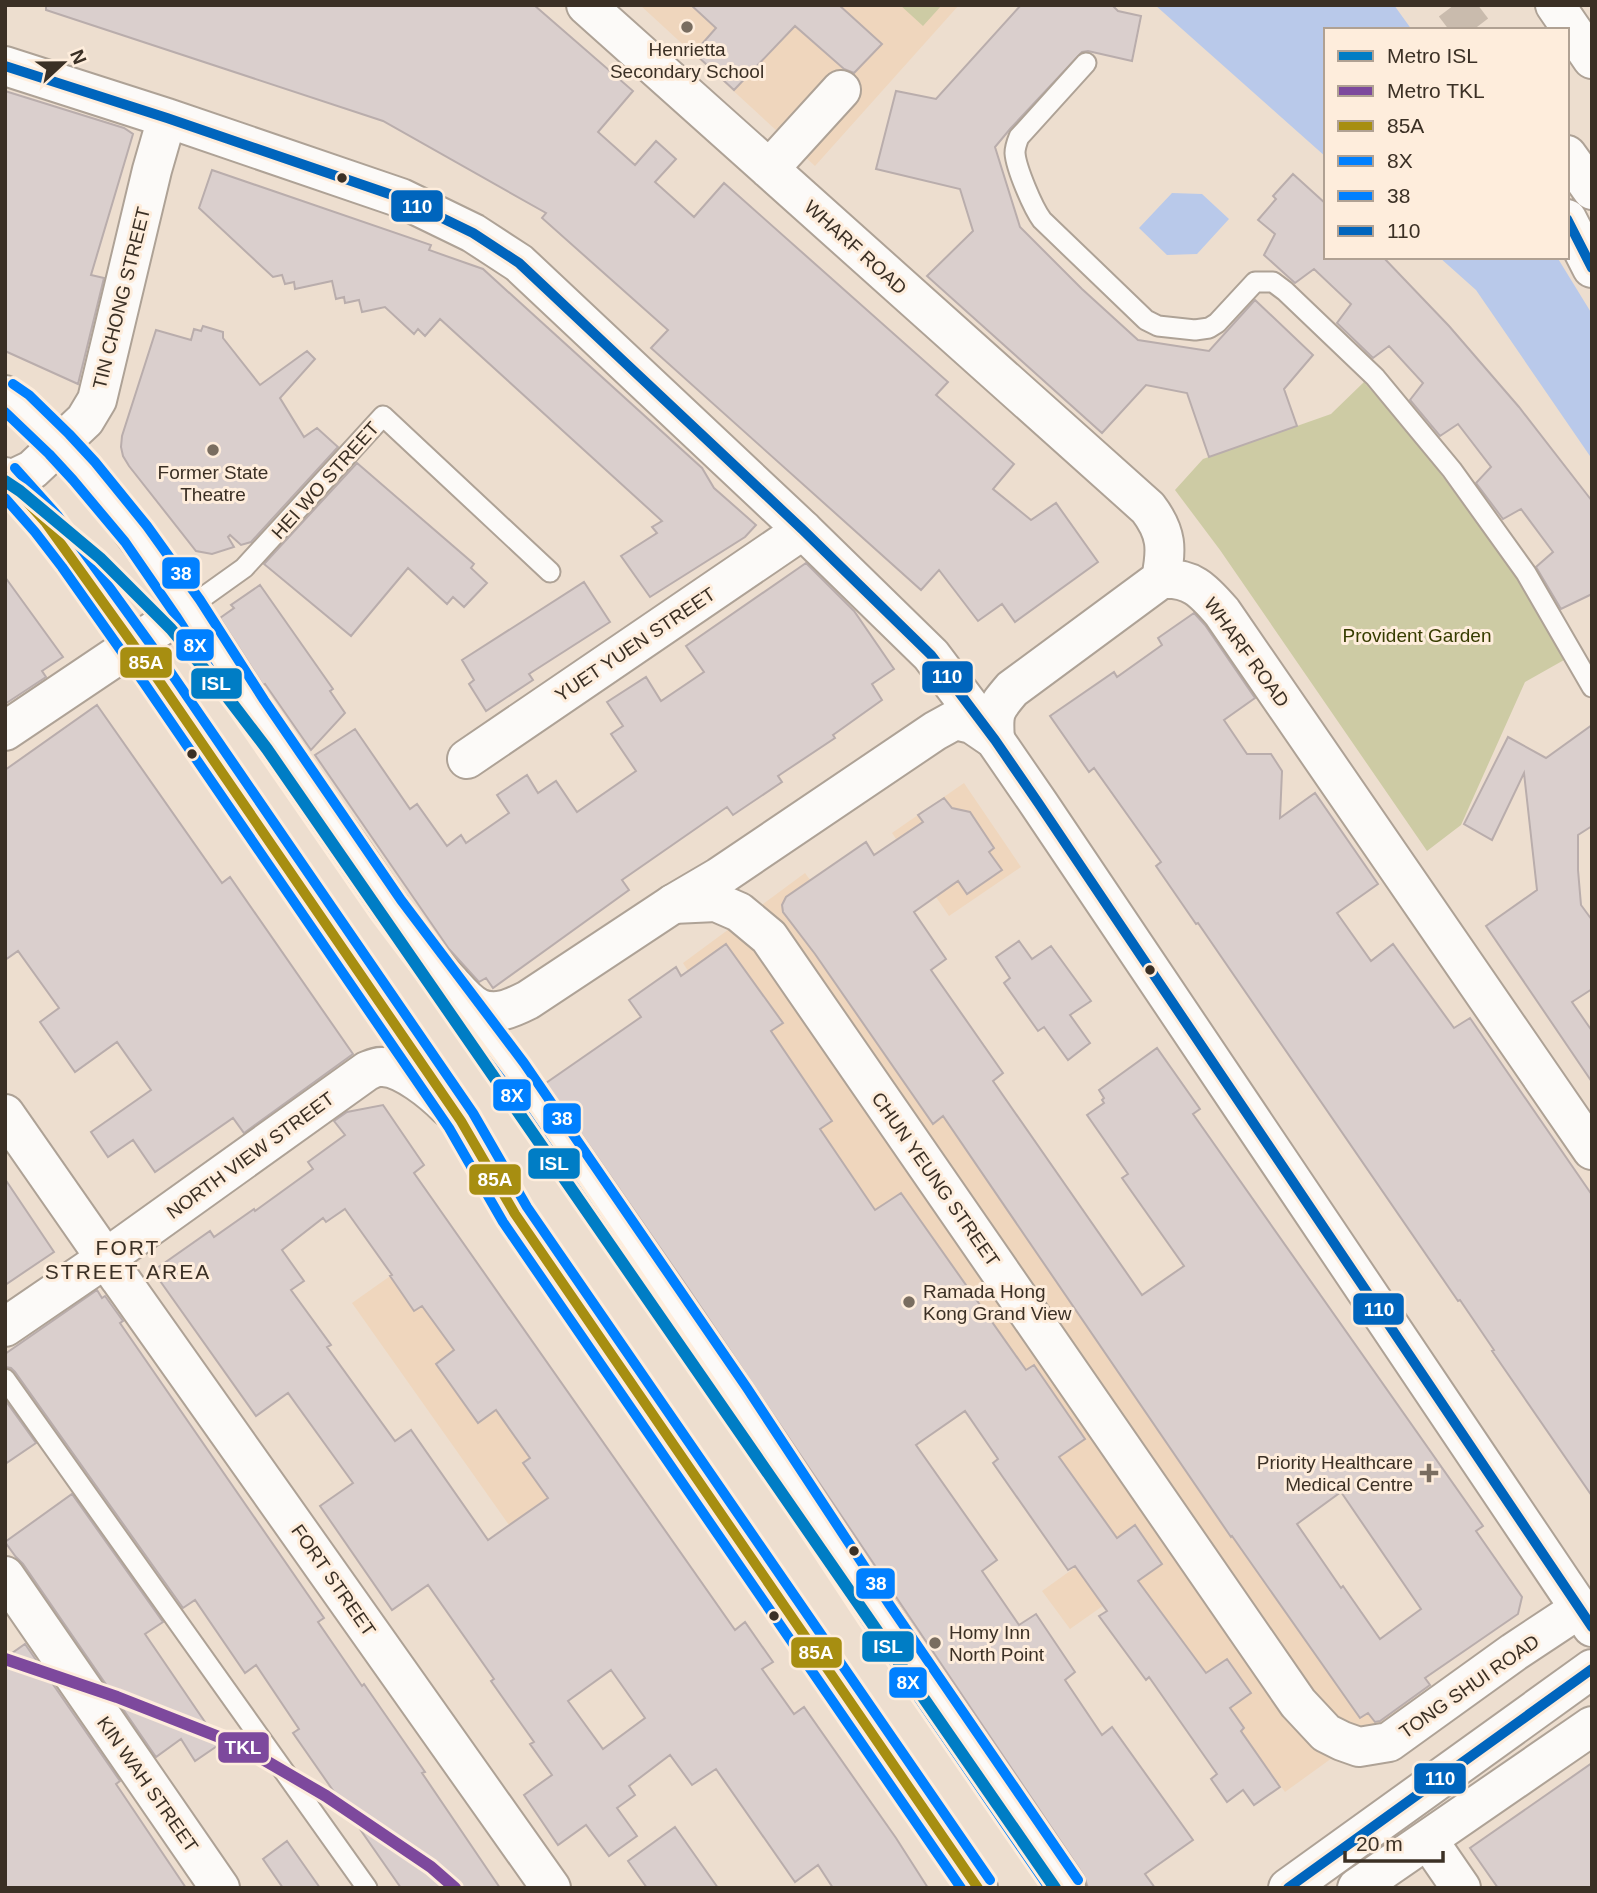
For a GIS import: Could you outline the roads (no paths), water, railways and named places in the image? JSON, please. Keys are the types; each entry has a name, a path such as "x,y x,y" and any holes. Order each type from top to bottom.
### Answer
{"main road":[{"name":"WHARF ROAD","path":"586,5 1148,508 1164,535 1165,556 1161,579 1176,578 1190,583 1205,592 1222,611 1592,1150"},
{"path":"1555,5 1592,59"},
{"path":"5,66 401,198 473,233 519,263 803,530 931,655 995,740 1588,1615"},
{"path":"769,169 841,90"},
{"name":"TIN CHONG STREET","path":"7,479 33,470 85,420 97,400 167,118"},
{"path":"1569,158 1592,190"},
{"path":"1569,223 1592,268"},
{"path":"5,396 19,405 59,444 136,534 188,608 251,708 390,908 512,1071 736,1396 877,1612 1066,1888"},
{"path":"7,479 46,523 135,645 461,1121 515,1214 978,1888"},
{"name":"YUET YUEN STREET","path":"467,759 803,530"},
{"path":"995,740 995,708 1012,688 1161,579"},
{"path":"5,731 188,608"},
{"path":"436,968 477,1007 491,1012 510,1009 719,877 915,744 955,720 972,724 995,740"},
{"name":"CHUN YEUNG STREET","path":"673,904 716,902 739,912 769,937 1298,1703 1326,1733 1342,1741"},
{"name":"NORTH VIEW STREET","path":"5,1327 111,1266 367,1071 384,1066 412,1077 437,1096 461,1121"},
{"name":"FORT STREET","path":"5,1114 551,1888"},
{"name":"FORT STREET","path":"111,1266 143,1311"},
{"name":"KIN WAH STREET","path":"5,1576 220,1888"},
{"name":"TONG SHUI ROAD","path":"1342,1741 1359,1747 1389,1742 1514,1652 1588,1615"},
{"path":"1288,1888 1592,1669"},
{"path":"1357,1888 1592,1726"},
{"path":"1428,1840 1461,1888"}],"lane":[{"path":"1086,63 1019,137 1015,146 1015,156 1034,211 1146,320 1158,326 1195,330 1209,328 1217,323 1255,282 1273,282 1285,291 1375,377 1452,470 1526,573 1592,687"},
{"name":"HEI WO STREET","path":"188,608 244,568 383,416 550,572"},
{"path":"5,1379 367,1888"}],"water":[{"path":"1155,5 1592,5 1592,459 1476,290 1441,259 1569,259 1569,28 1324,28 1324,155"},
{"path":"1172,193 1202,194 1229,219 1197,254 1167,255 1139,228"}],"tunnel":[{"path":"1454,5 1471,28"}],"metro line":[{"name":"ISL","path":"5,481 100,558 171,629 267,749 1055,1888"},
{"name":"TKL","path":"5,1659 117,1697 237,1744 326,1796 431,1867 455,1888"}],"place":[{"name":"Henrietta Secondary School","path":"687,27"},
{"name":"Former State Theatre","path":"213,450"},
{"name":"Ramada Hong Kong Grand View","path":"909,1302"},
{"name":"Priority Healthcare Medical Centre","path":"1429,1473"},
{"name":"Homy Inn North Point","path":"935,1643"}],"district":[{"name":"FORT STREET AREA","path":"128,1260"}],"park label":[{"name":"Provident Garden","path":"1417,635"}]}
